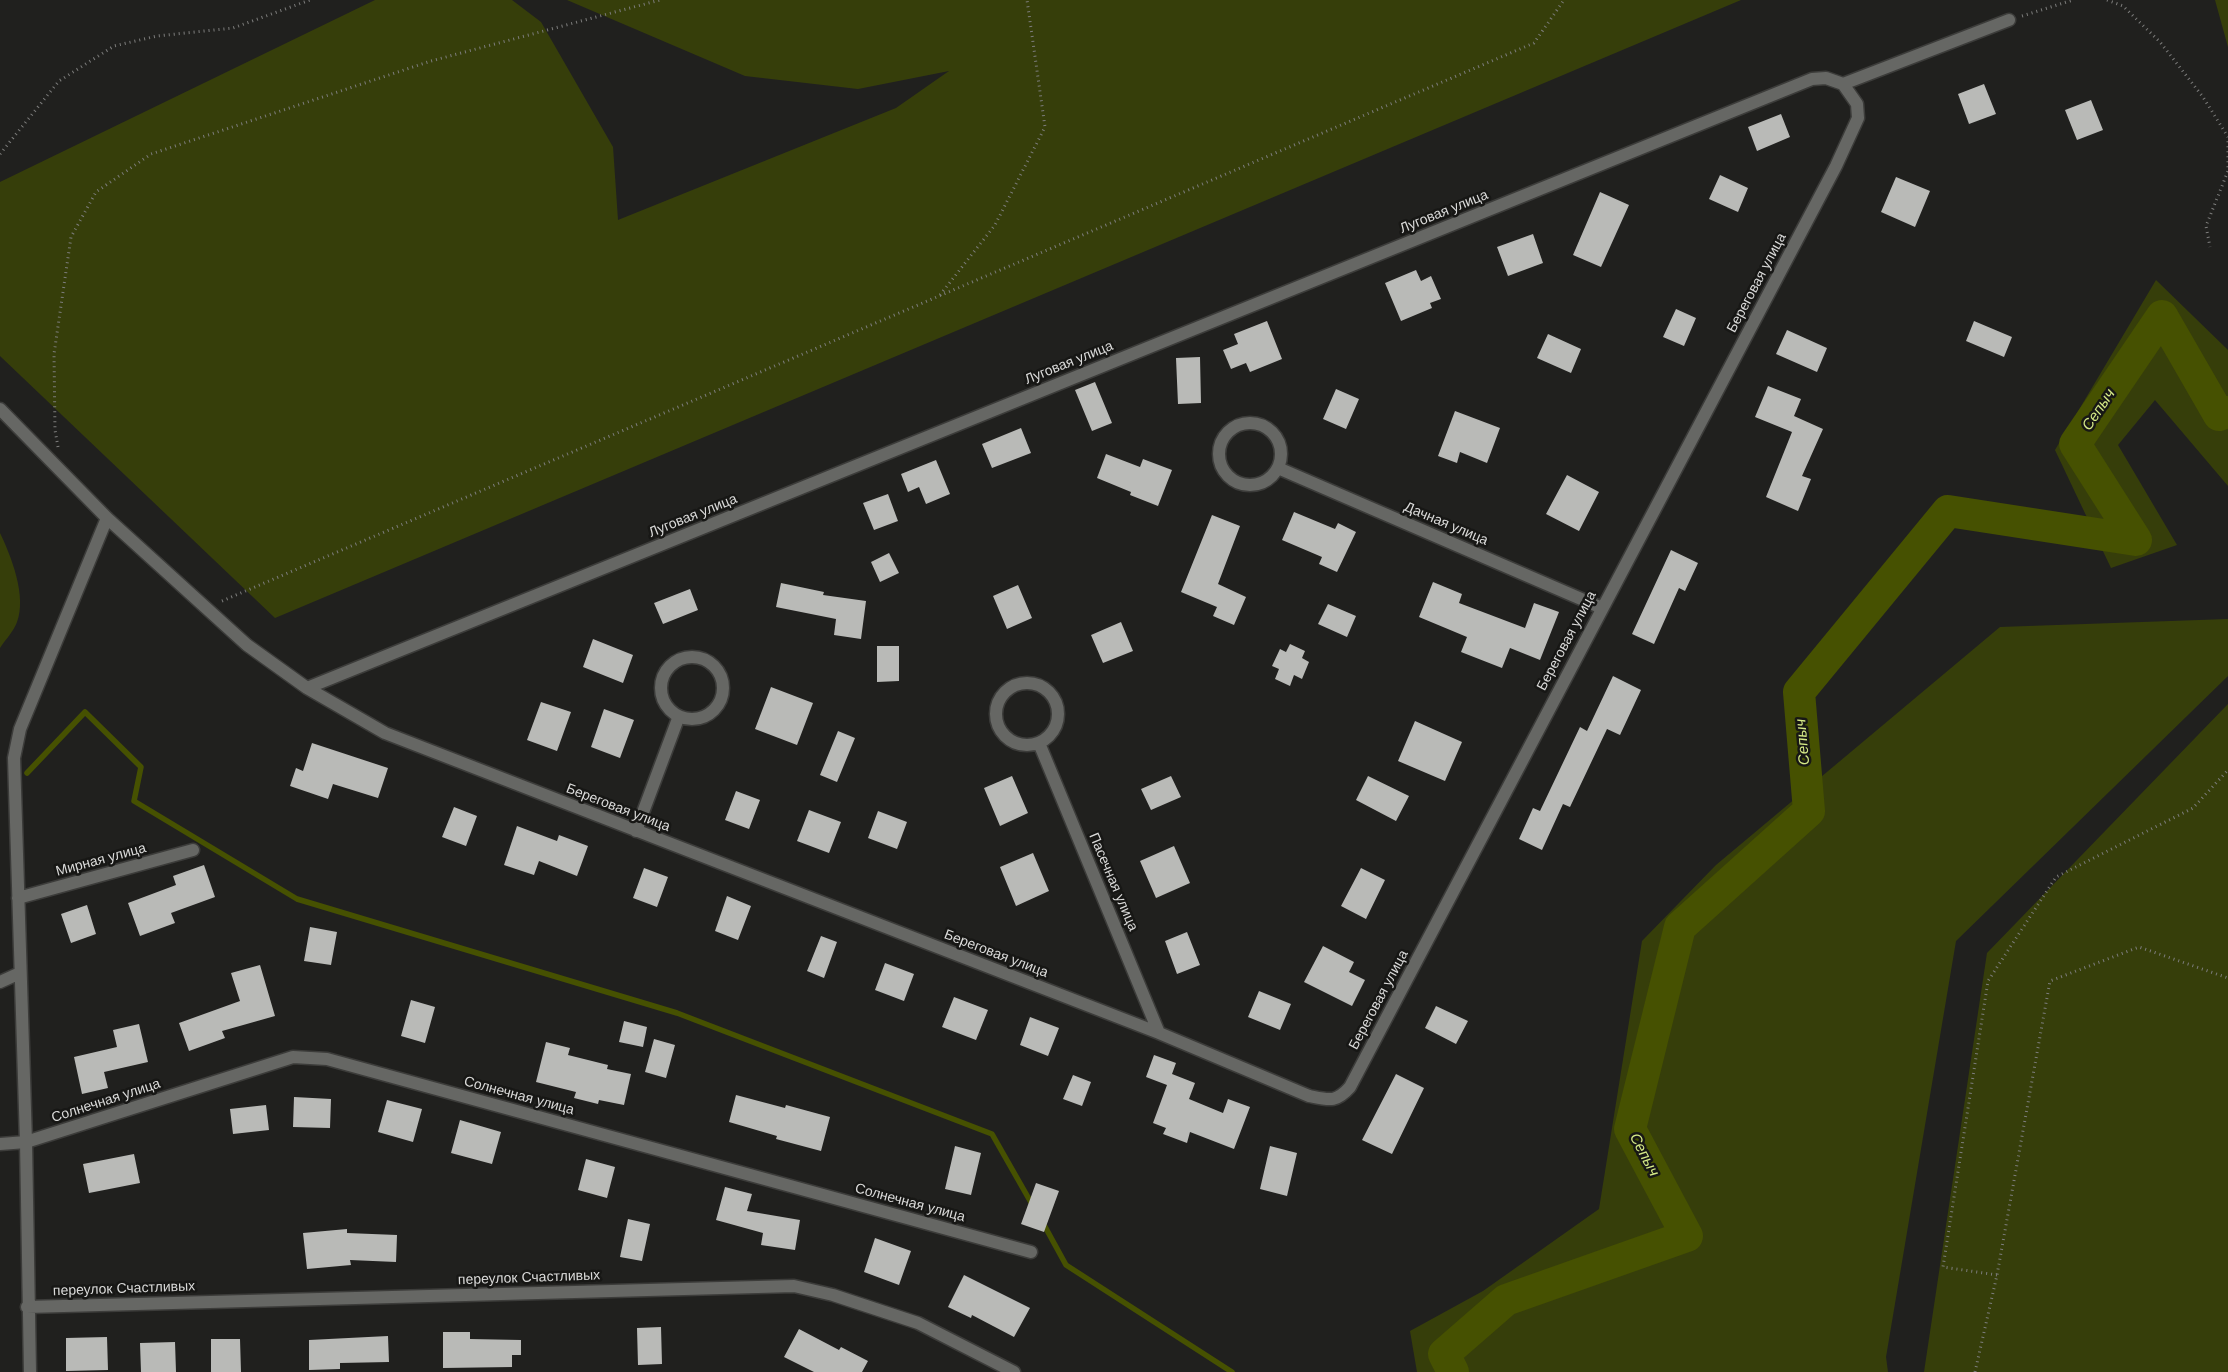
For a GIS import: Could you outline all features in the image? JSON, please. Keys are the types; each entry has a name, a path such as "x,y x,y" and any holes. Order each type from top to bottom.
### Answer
{"street":[{"path":"1843,84 2009,20"},
{"name":"Луговая улица","path":"306,688 1803,82 1826,78 1843,84"},
{"name":"Береговая улица","path":"0,409 106,518 247,645 306,688 385,733 1159,1033 1309,1096 1328,1100 1341,1097 1350,1087 1361,1068 1827,184 1858,118 1857,104 1843,84"},
{"path":"1247,423 1263,426 1275,437 1279,444 1281,452 1278,468 1267,480 1260,484 1252,485 1236,482 1224,472 1220,464 1219,448 1222,440 1232,428 1239,424 1247,423"},
{"name":"Дачная улица","path":"1278,468 1602,608"},
{"path":"30,1372 27,1307 26,1142 14,758 20,729 106,518"},
{"path":"690,657 706,660 718,670 722,678 723,694 720,702 710,714 702,717 694,719 678,716 672,712 663,698 661,690 664,674 675,662 682,658 690,657"},
{"path":"1029,683 1037,684 1045,688 1056,701 1058,709 1056,725 1047,738 1039,743 1031,745 1015,743 1008,739 999,726 996,719 998,703 1001,696 1013,686 1029,683"},
{"path":"636,831 678,716"},
{"name":"Пасечная улица","path":"1039,743 1159,1033"},
{"name":"Мирная улица","path":"18,898 192,850"},
{"path":"0,982 20,973"},
{"name":"Солнечная улица","path":"0,1144 26,1142 293,1057 327,1059 1031,1252"},
{"name":"переулок Счастливых","path":"27,1307 794,1286 834,1295 918,1322 1014,1372"}],"path":[{"path":"0,154 59,82 114,46 157,36 233,28 310,0"},
{"path":"63,472 55,430 54,354 71,237 96,192 151,154 431,61 660,0"},
{"path":"940,296 995,225 1045,126 1027,0"},
{"path":"205,608 1534,43 1564,0"},
{"path":"2009,20 2051,5 2073,0"},
{"path":"2107,0 2123,6 2160,42 2203,96 2228,137 2228,171 2206,226 2210,247"},
{"path":"1997,1275 1943,1267 1988,981 2056,877 2193,808 2228,770"},
{"path":"1974,1372 1997,1275 2050,981 2140,947 2228,978"}],"green space":[{"path":"375,0 512,0 541,22 613,147 618,220 896,108 949,71 858,89 745,76 567,0 1741,0 275,618 0,356 0,182"},
{"path":"2215,0 2228,0 2228,47"},
{"path":"2156,280 2228,350 2228,486 2155,400 2118,445 2177,545 2111,568 2055,450"},
{"path":"0,533 13,564 19,588 20,612 16,625 0,648"},
{"path":"2228,619 2228,676 1956,941 1886,1357 1888,1372 1417,1372 1410,1331 1483,1291 1599,1209 1642,941 1716,865 2000,627"},
{"path":"2228,704 2228,1372 1924,1372 1987,953"}],"building":[{"path":"1984,84 1996,114 1969,124 1958,94"},
{"path":"2091,100 2103,130 2077,140 2065,110"},
{"path":"1781,114 1790,137 1757,151 1748,127"},
{"path":"1720,175 1748,188 1738,212 1709,199"},
{"path":"1896,177 1930,191 1915,227 1881,212"},
{"path":"1600,192 1629,205 1601,267 1573,255"},
{"path":"1533,234 1543,263 1508,276 1497,247"},
{"path":"1416,270 1421,281 1431,276 1441,299 1430,303 1432,308 1401,321 1385,283"},
{"path":"1676,309 1696,318 1684,346 1663,337"},
{"path":"1267,321 1282,359 1250,372 1246,363 1231,369 1223,350 1238,344 1234,334"},
{"path":"1974,321 2012,337 2004,357 1966,341"},
{"path":"1787,330 1827,348 1817,372 1776,354"},
{"path":"1548,334 1581,349 1571,373 1537,358"},
{"path":"1200,357 1201,403 1178,404 1176,358"},
{"path":"1095,382 1112,423 1092,431 1075,390"},
{"path":"1768,386 1801,399 1794,416 1823,429 1802,476 1811,479 1798,511 1766,497 1792,432 1755,417"},
{"path":"1336,389 1359,399 1346,429 1323,419"},
{"path":"1455,411 1500,428 1487,463 1460,452 1457,463 1438,456"},
{"path":"1021,428 1031,453 992,468 982,444"},
{"path":"1106,454 1140,467 1143,459 1172,470 1158,506 1130,495 1131,492 1097,478"},
{"path":"936,460 950,494 926,504 919,487 908,492 901,474"},
{"path":"1567,475 1599,492 1579,531 1546,514"},
{"path":"888,494 898,521 874,530 863,503"},
{"path":"1294,512 1335,529 1338,523 1356,532 1337,572 1319,564 1322,557 1282,540"},
{"path":"1212,515 1240,526 1218,584 1246,597 1234,625 1213,616 1217,607 1181,592"},
{"path":"1671,550 1698,563 1685,591 1679,588 1654,644 1632,634"},
{"path":"889,553 899,573 880,582 871,562"},
{"path":"1433,582 1462,594 1459,603 1525,628 1534,603 1559,612 1540,660 1510,648 1502,668 1461,652 1467,637 1419,617"},
{"path":"781,583 824,592 823,595 866,601 861,639 834,635 836,619 776,607"},
{"path":"1018,585 1032,618 1007,629 993,596"},
{"path":"690,589 698,610 663,624 654,603"},
{"path":"1328,604 1356,616 1347,637 1318,624"},
{"path":"1121,622 1133,651 1103,663 1091,635"},
{"path":"593,639 633,655 623,683 583,667"},
{"path":"1290,644 1305,651 1302,658 1309,662 1302,679 1294,675 1290,686 1275,679 1279,669 1272,666 1280,649 1286,652"},
{"path":"877,646 899,646 899,681 877,682"},
{"path":"1613,676 1641,690 1620,735 1607,729 1570,807 1563,804 1542,850 1519,839 1533,808 1540,811 1580,727 1587,731"},
{"path":"771,687 813,703 797,745 755,729"},
{"path":"541,702 571,712 557,751 527,740"},
{"path":"604,709 634,720 620,758 591,747"},
{"path":"1415,721 1462,742 1445,781 1398,761"},
{"path":"838,731 855,738 837,782 820,775"},
{"path":"312,743 388,768 378,798 333,784 328,799 290,786 296,768 303,771"},
{"path":"1012,776 1028,813 1000,826 984,788"},
{"path":"1171,776 1181,797 1151,810 1141,789"},
{"path":"1368,776 1409,796 1396,821 1356,800"},
{"path":"736,791 760,800 749,829 725,820"},
{"path":"454,807 477,816 466,846 442,837"},
{"path":"809,810 841,822 829,853 797,841"},
{"path":"878,811 907,822 897,849 868,838"},
{"path":"517,826 557,841 559,835 588,846 577,876 539,861 534,875 504,865"},
{"path":"1174,846 1190,883 1156,898 1140,861"},
{"path":"1033,853 1049,891 1016,906 1000,867"},
{"path":"204,865 215,897 171,913 175,923 140,936 128,903 176,885 173,876"},
{"path":"644,868 668,877 657,907 633,898"},
{"path":"1361,868 1385,880 1366,919 1341,906"},
{"path":"727,896 751,906 738,940 715,931"},
{"path":"87,905 96,934 71,943 61,914"},
{"path":"310,927 337,932 331,965 304,961"},
{"path":"1187,932 1200,965 1177,974 1165,941"},
{"path":"821,936 837,942 824,978 807,971"},
{"path":"1323,946 1354,962 1349,972 1365,980 1352,1006 1304,982"},
{"path":"885,963 914,974 904,1001 875,990"},
{"path":"260,965 275,1016 222,1031 225,1038 189,1051 179,1023 240,1001 231,973"},
{"path":"1259,991 1291,1004 1280,1030 1248,1017"},
{"path":"954,997 988,1010 976,1040 942,1027"},
{"path":"411,1000 435,1007 425,1043 401,1036"},
{"path":"1436,1006 1468,1021 1456,1044 1425,1028"},
{"path":"1030,1017 1059,1028 1048,1056 1020,1045"},
{"path":"624,1021 647,1027 643,1047 619,1042"},
{"path":"139,1024 148,1062 104,1072 108,1088 82,1094 74,1057 117,1047 113,1030"},
{"path":"654,1039 675,1045 666,1078 645,1072"},
{"path":"546,1042 570,1048 568,1055 608,1065 607,1069 631,1074 624,1105 599,1100 598,1104 574,1098 576,1092 536,1082"},
{"path":"1154,1055 1176,1063 1172,1074 1195,1083 1189,1099 1223,1113 1228,1099 1250,1107 1234,1149 1190,1132 1187,1143 1163,1134 1166,1128 1153,1123 1167,1085 1146,1077"},
{"path":"1396,1074 1424,1088 1392,1154 1362,1140"},
{"path":"1073,1075 1091,1082 1082,1106 1063,1099"},
{"path":"736,1095 785,1108 786,1105 830,1117 821,1151 776,1139 777,1136 729,1122"},
{"path":"294,1097 331,1099 330,1128 293,1127"},
{"path":"387,1100 422,1109 413,1142 378,1132"},
{"path":"266,1105 269,1130 233,1134 230,1109"},
{"path":"460,1120 501,1132 492,1164 451,1153"},
{"path":"955,1146 981,1153 971,1195 945,1189"},
{"path":"1270,1146 1297,1153 1287,1196 1260,1189"},
{"path":"134,1154 140,1183 89,1193 83,1164"},
{"path":"586,1159 615,1167 607,1198 578,1190"},
{"path":"1036,1183 1059,1191 1044,1232 1021,1224"},
{"path":"725,1187 752,1194 747,1211 800,1220 795,1250 761,1245 763,1233 716,1220"},
{"path":"628,1219 650,1224 642,1261 620,1257"},
{"path":"347,1229 347,1233 397,1235 396,1262 350,1260 351,1265 307,1269 303,1233"},
{"path":"875,1238 911,1251 899,1285 864,1272"},
{"path":"964,1275 1030,1308 1014,1337 972,1315 971,1318 948,1307"},
{"path":"661,1327 662,1364 638,1365 637,1328"},
{"path":"799,1329 839,1350 841,1347 868,1361 862,1372 814,1372 784,1357"},
{"path":"443,1332 470,1332 470,1339 521,1340 521,1355 512,1355 512,1367 443,1368"},
{"path":"388,1336 389,1362 340,1363 340,1369 309,1370 309,1340"},
{"path":"107,1337 108,1370 66,1371 66,1338"},
{"path":"211,1339 240,1339 241,1372 211,1372"},
{"path":"175,1342 176,1372 141,1372 140,1343"}],"waterway":[{"name":"Сепыч","path":"1453,1372 1444,1354 1506,1300 1687,1236 1630,1129 1680,927 1809,811 1799,692 1948,511 2136,540 2075,444 2162,316 2219,415 2228,412"},
{"path":"27,773 85,712 141,767 134,801 297,899 677,1013 992,1134 1033,1206"},
{"path":"1043,1223 1066,1265 1232,1372"}]}
